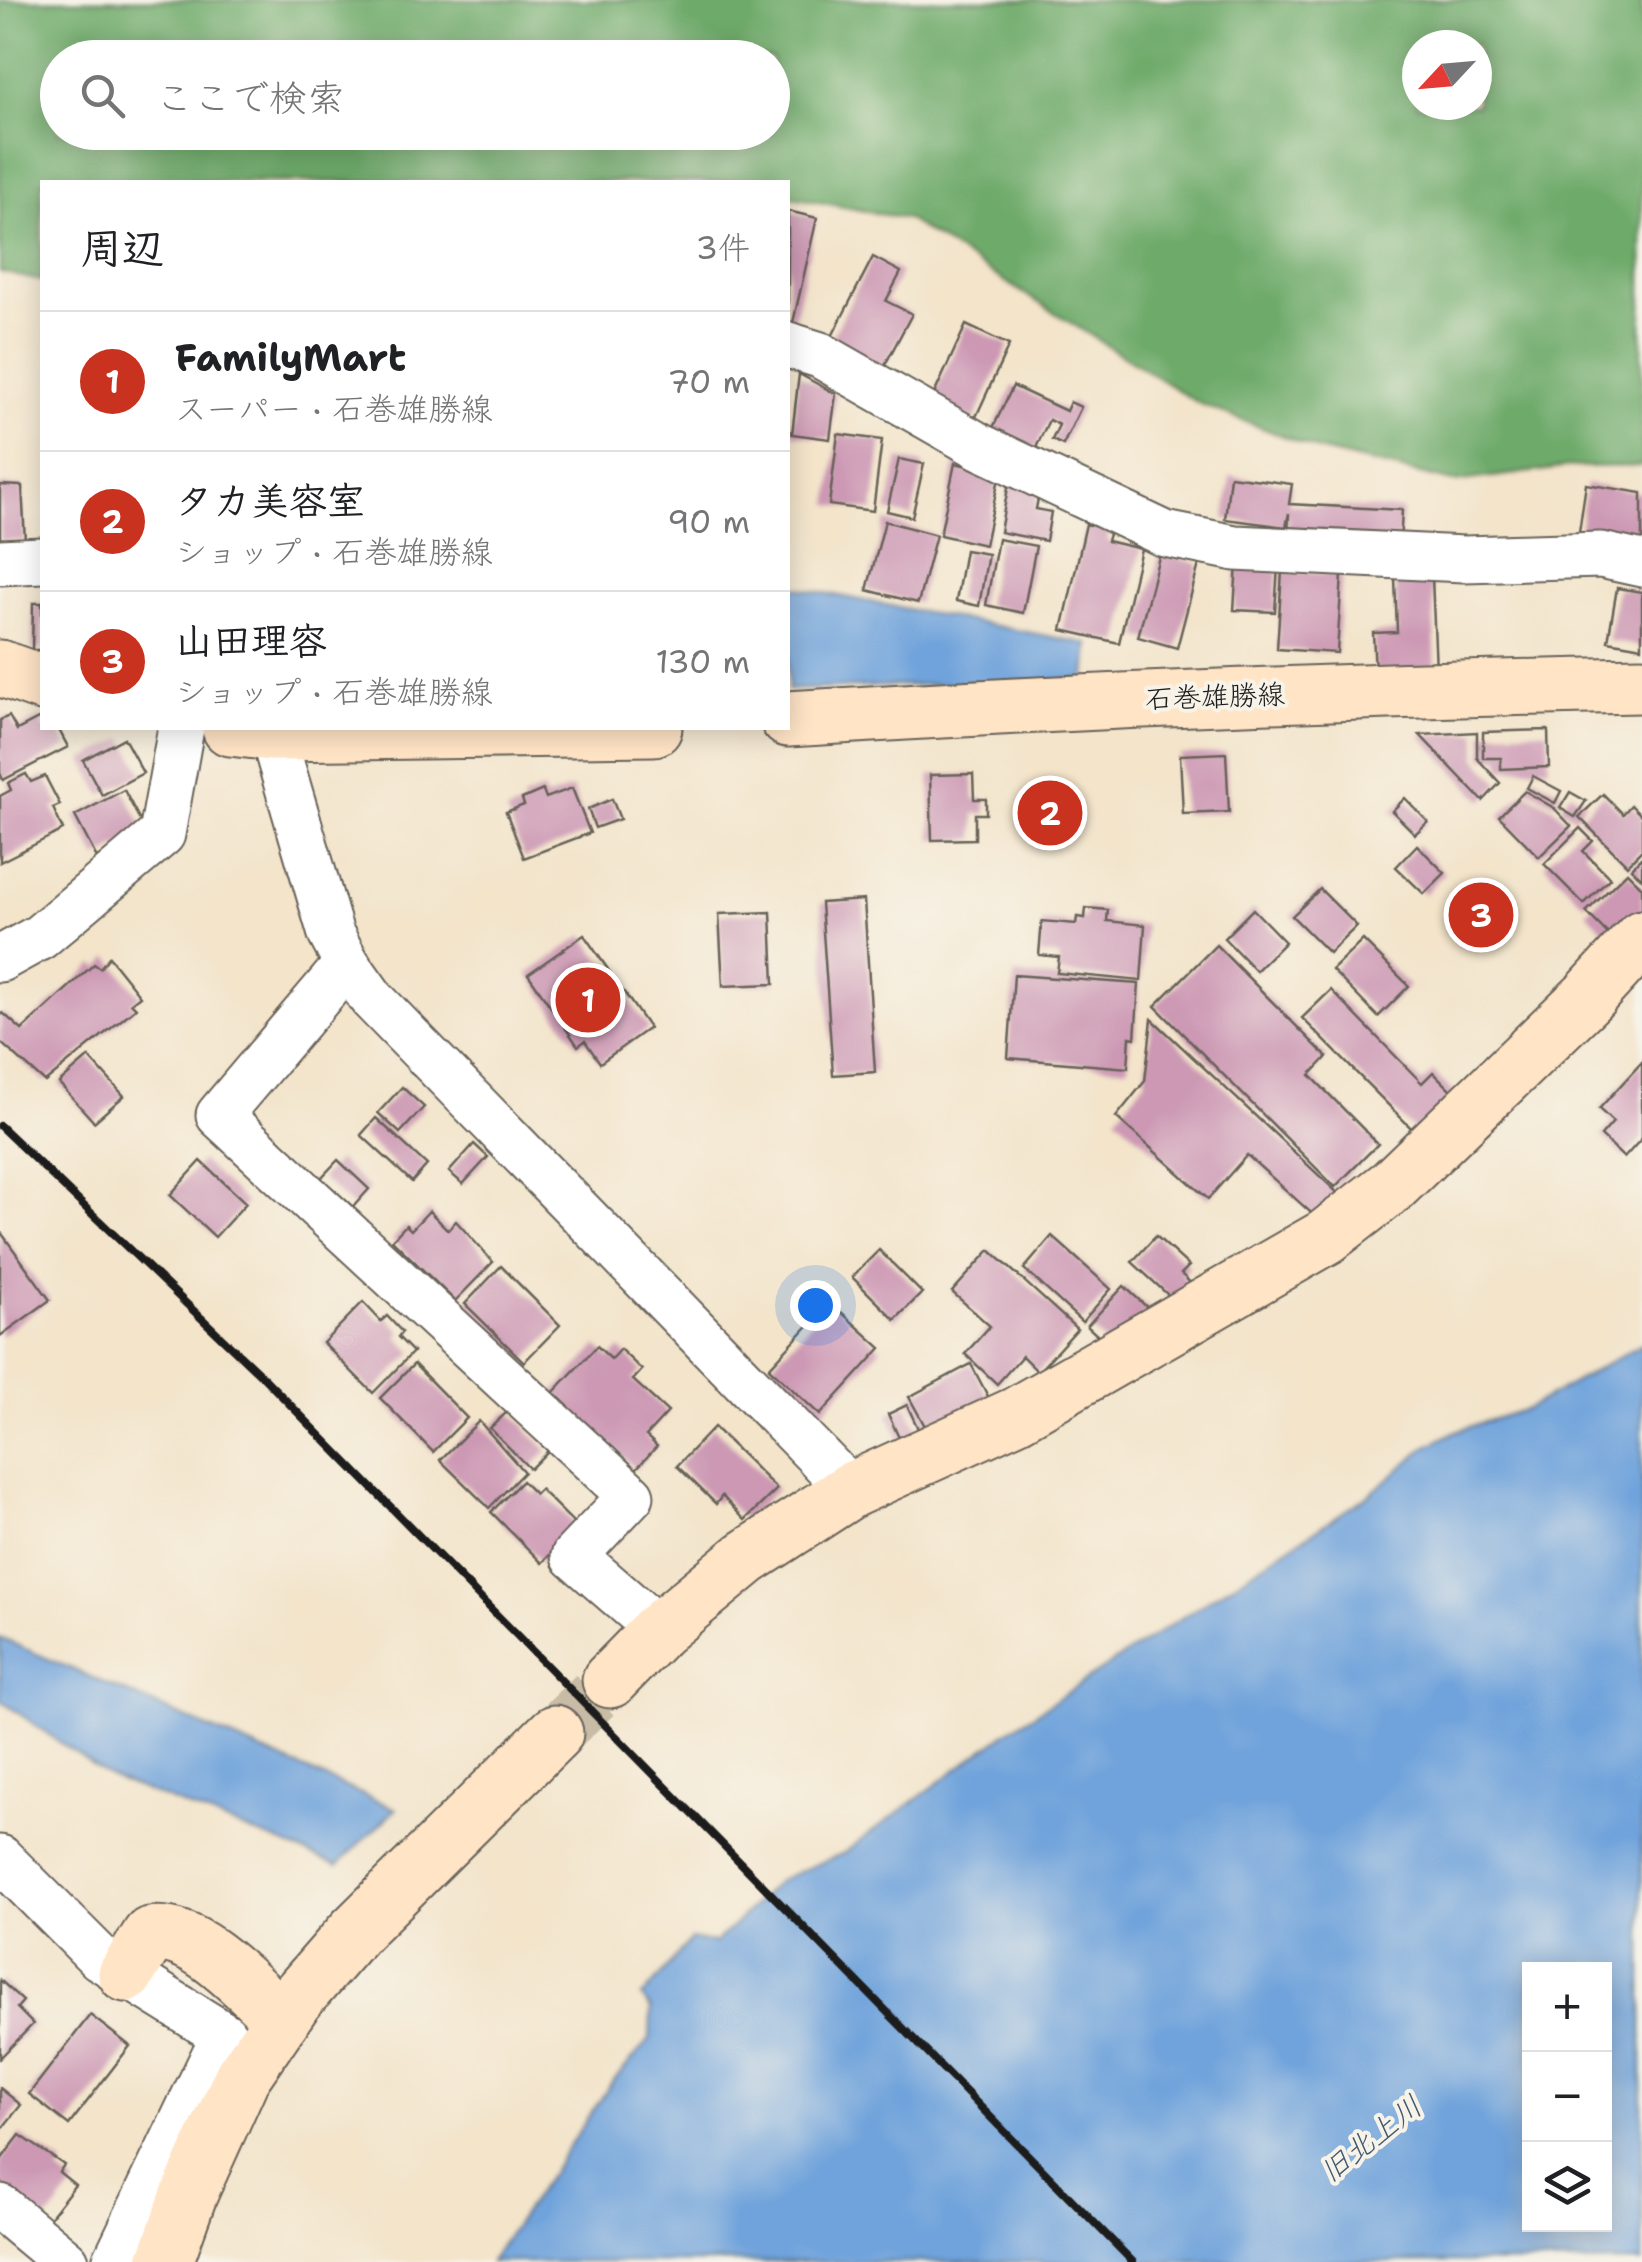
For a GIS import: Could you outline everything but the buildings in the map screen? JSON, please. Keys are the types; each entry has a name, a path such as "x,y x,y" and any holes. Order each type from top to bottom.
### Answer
{"street":[{"path":"790,346 820,356 980,447 1166,534 1235,548 1464,559 1601,555 1642,564"},
{"path":"0,562 40,560"},
{"path":"0,668 40,682"},
{"name":"石巻雄勝線","path":"790,719 1114,700 1642,685"},
{"path":"0,959 40,937 162,834 181,730"},
{"path":"251,730 331,934 346,964 372,999 851,1490"},
{"path":"610,1680 659,1630 746,1558 851,1490 1016,1415 1326,1236 1392,1186 1588,997 1642,938"},
{"path":"346,964 220,1115 631,1496 574,1556 659,1630"},
{"path":"165,2262 188,2195 242,2077 282,2019 356,1932 555,1733"},
{"path":"0,1858 100,1958 224,2034 114,2262"},
{"path":"126,1974 150,1936 165,1932 197,1944 282,2019"},
{"path":"0,2207 66,2262"}],"green space":[{"path":"0,0 1642,0 1642,466 1569,467 1454,482 1318,450 1198,403 906,219 790,196 790,180 40,180 40,281 0,272"}],"water":[{"path":"790,586 1089,644 1086,679 790,690"},
{"name":"旧北上川","path":"1642,1344 1642,2262 490,2262 611,2084 650,2039 651,2009 642,1997 691,1939 716,1943 779,1880 844,1853 1007,1732 1369,1495 1426,1447 1456,1431 1527,1409"},
{"path":"0,1638 396,1809 338,1865 109,1777 0,1700"}],"tunnel":[{"path":"555,1733 610,1680"}],"railway":[{"path":"0,1126 261,1375 1133,2262"}],"place":[{"name":"タカ美容室","path":"1050,813"},
{"name":"山田理容","path":"1481,915"},
{"name":"FamilyMart","path":"588,1000"}]}
